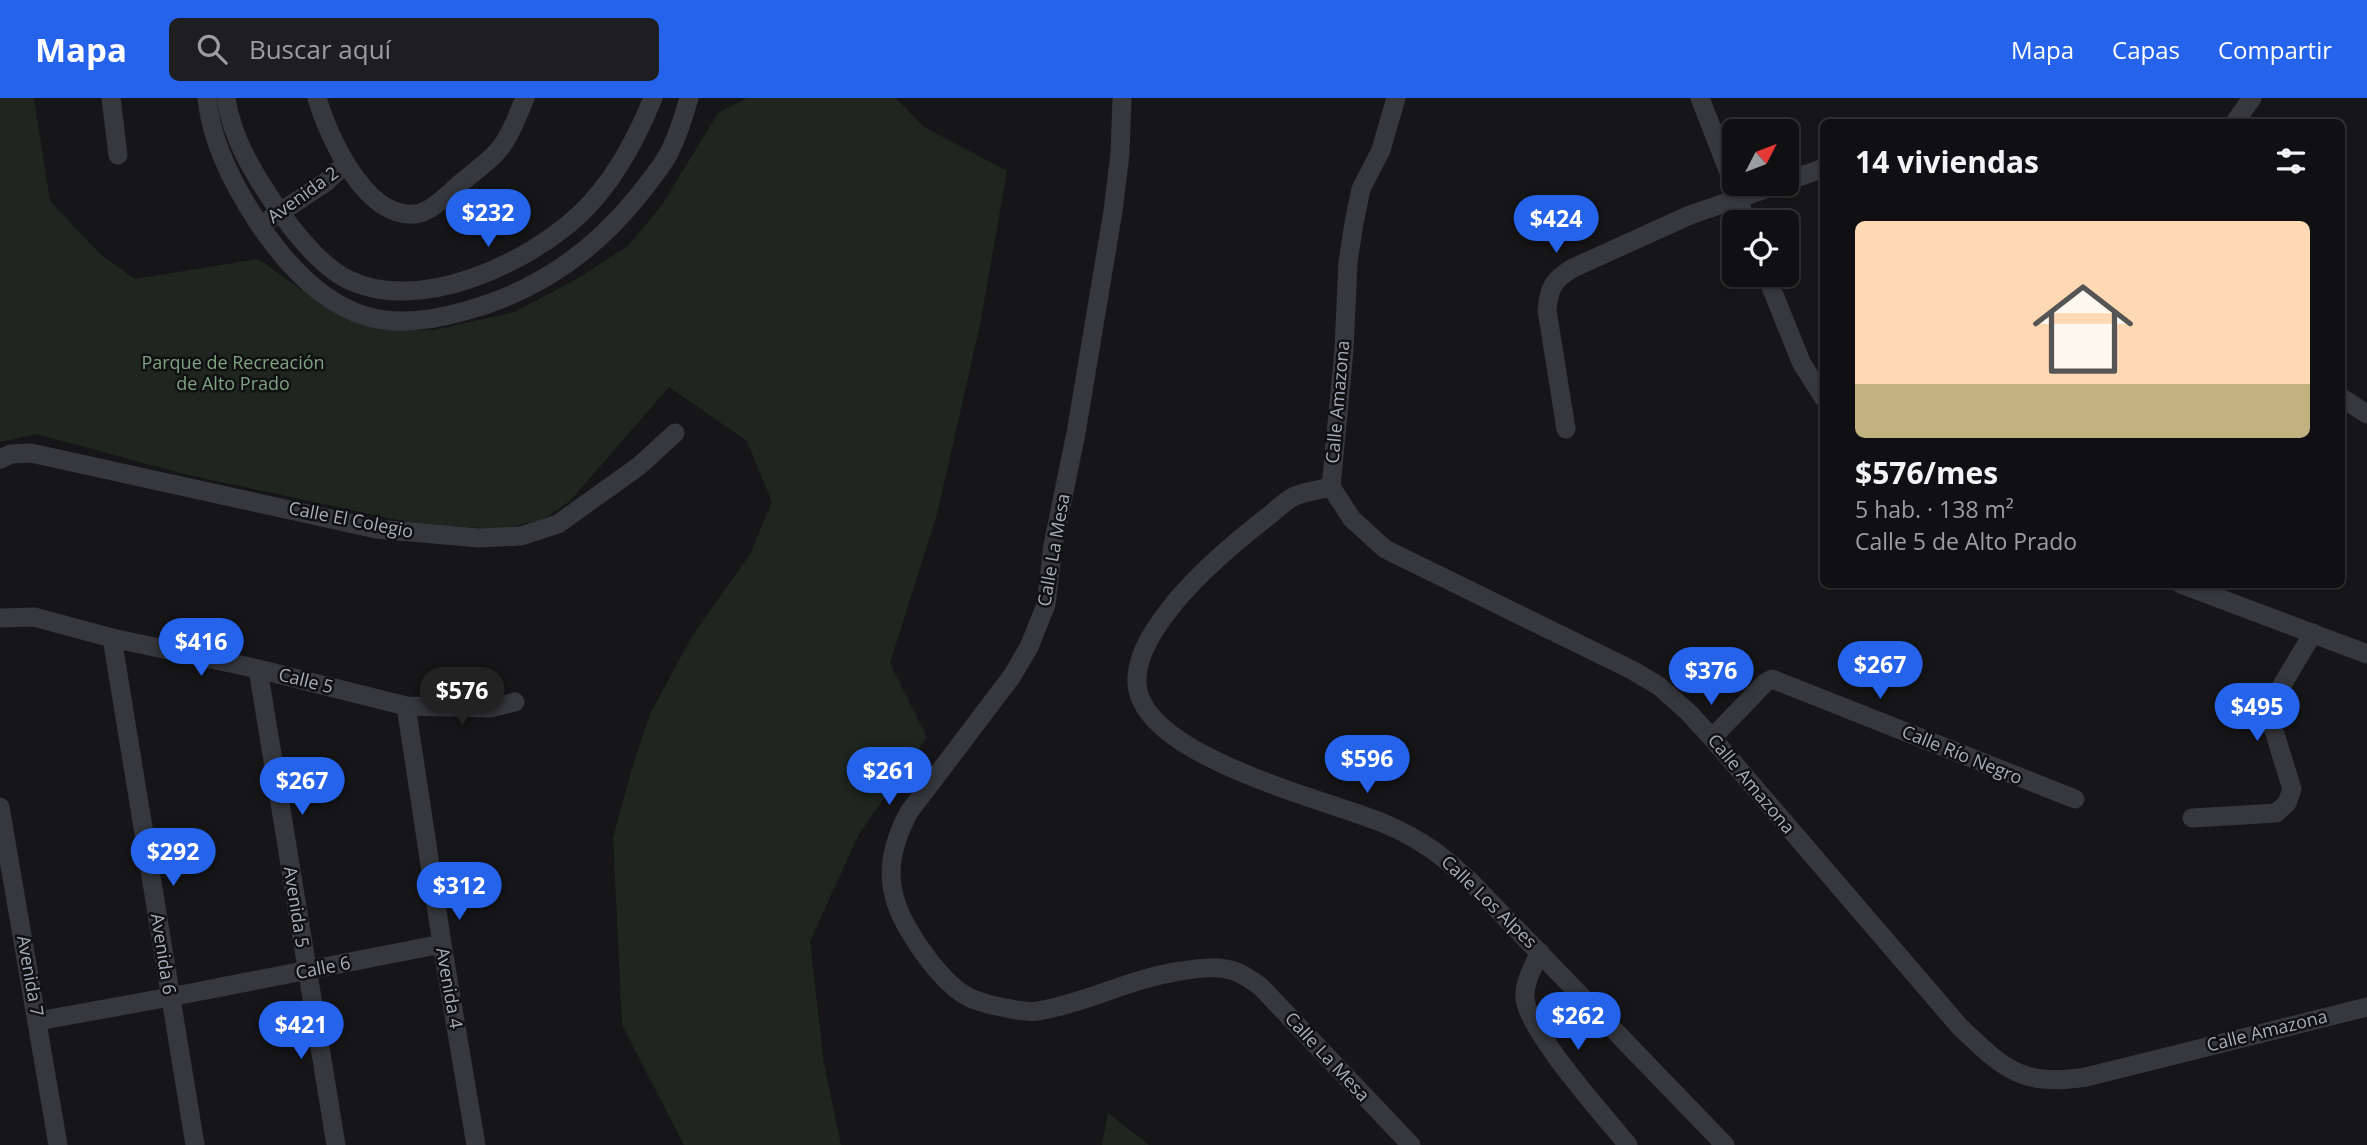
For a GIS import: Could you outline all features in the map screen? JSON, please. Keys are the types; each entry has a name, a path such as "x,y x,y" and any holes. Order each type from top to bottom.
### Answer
{"street":[{"path":"111,98 118,155"},
{"path":"207,98 209,115 231,173 272,243 315,288 365,316 395,321 452,315 482,306 542,280 570,262 611,226 653,178 669,153 690,98"},
{"path":"226,98 240,145 256,176 295,232 330,268 345,278 380,291 417,291 481,275 566,226 581,213 623,160 653,98"},
{"name":"Avenida 2","path":"317,98 321,113 345,164 368,192 384,206 399,213 416,214 432,206 496,153 512,128 525,98"},
{"name":"Calle La Mesa","path":"1122,98 1120,155 1113,211 1076,433 1053,545 1046,606 1029,647 1012,676 971,728 898,832 891,861 891,891 902,920 929,960 968,997 992,1005 1035,1012 1078,1002 1139,980 1171,972 1220,968 1238,972 1261,987 1411,1145"},
{"name":"Calle Amazona","path":"1396,98 1381,150 1361,189 1353,223 1331,487 1353,519 1385,549 1632,670 1659,686 1712,738 1960,1027 1996,1061 2022,1075 2049,1081 2086,1077 2367,1007"},
{"path":"1699,98 1742,210"},
{"path":"2237,119 2252,98"},
{"name":"Avenida 2","path":"260,226 326,182 345,164"},
{"path":"1799,177 1820,169"},
{"path":"1566,429 1546,310 1549,293 1558,277 1690,215 1714,209 1745,196"},
{"path":"1771,287 1802,364 1820,392"},
{"path":"2345,400 2367,414"},
{"name":"Calle El Colegio","path":"0,459 11,454 31,453 376,529 479,538 521,536 558,524 639,466 676,433"},
{"name":"Calle Los Alpes","path":"1331,487 1294,496 1241,537 1196,578 1157,624 1144,653 1138,667 1136,683 1142,700 1168,733 1205,756 1240,772 1383,823 1431,847 1470,881 1725,1145"},
{"path":"2191,588 2367,654"},
{"name":"Calle 5","path":"0,618 34,617 112,638 258,669 406,706 490,708 515,702"},
{"path":"2192,818 2276,813 2287,803 2292,789 2271,721 2275,697 2313,633"},
{"name":"Avenida 6","path":"112,638 195,1145"},
{"name":"Avenida 5","path":"258,669 336,1145"},
{"name":"Calle Río Negro","path":"1712,738 1772,679 2075,799"},
{"name":"Avenida 4","path":"406,706 476,1145"},
{"name":"Avenida 7","path":"0,807 58,1145"},
{"name":"Calle 6","path":"38,1021 170,998 442,944"},
{"path":"1540,952 1525,985 1525,1002 1543,1040 1628,1145"}],"green space":[{"name":"Parque de Recreación de Alto Prado","path":"0,98 34,98 50,201 99,253 135,279 258,259 330,310 383,330 434,330 514,312 575,280 628,246 662,205 718,113 747,98 896,98 924,127 1007,171 980,325 937,514 890,663 927,737 859,834 810,941 824,1064 841,1145 684,1145 622,1025 613,838 650,714 691,638 750,554 772,502 747,441 669,387 570,501 542,520 500,529 416,524 184,474 37,434 0,442"},
{"path":"1108,1113 1149,1145 1102,1145"}]}
